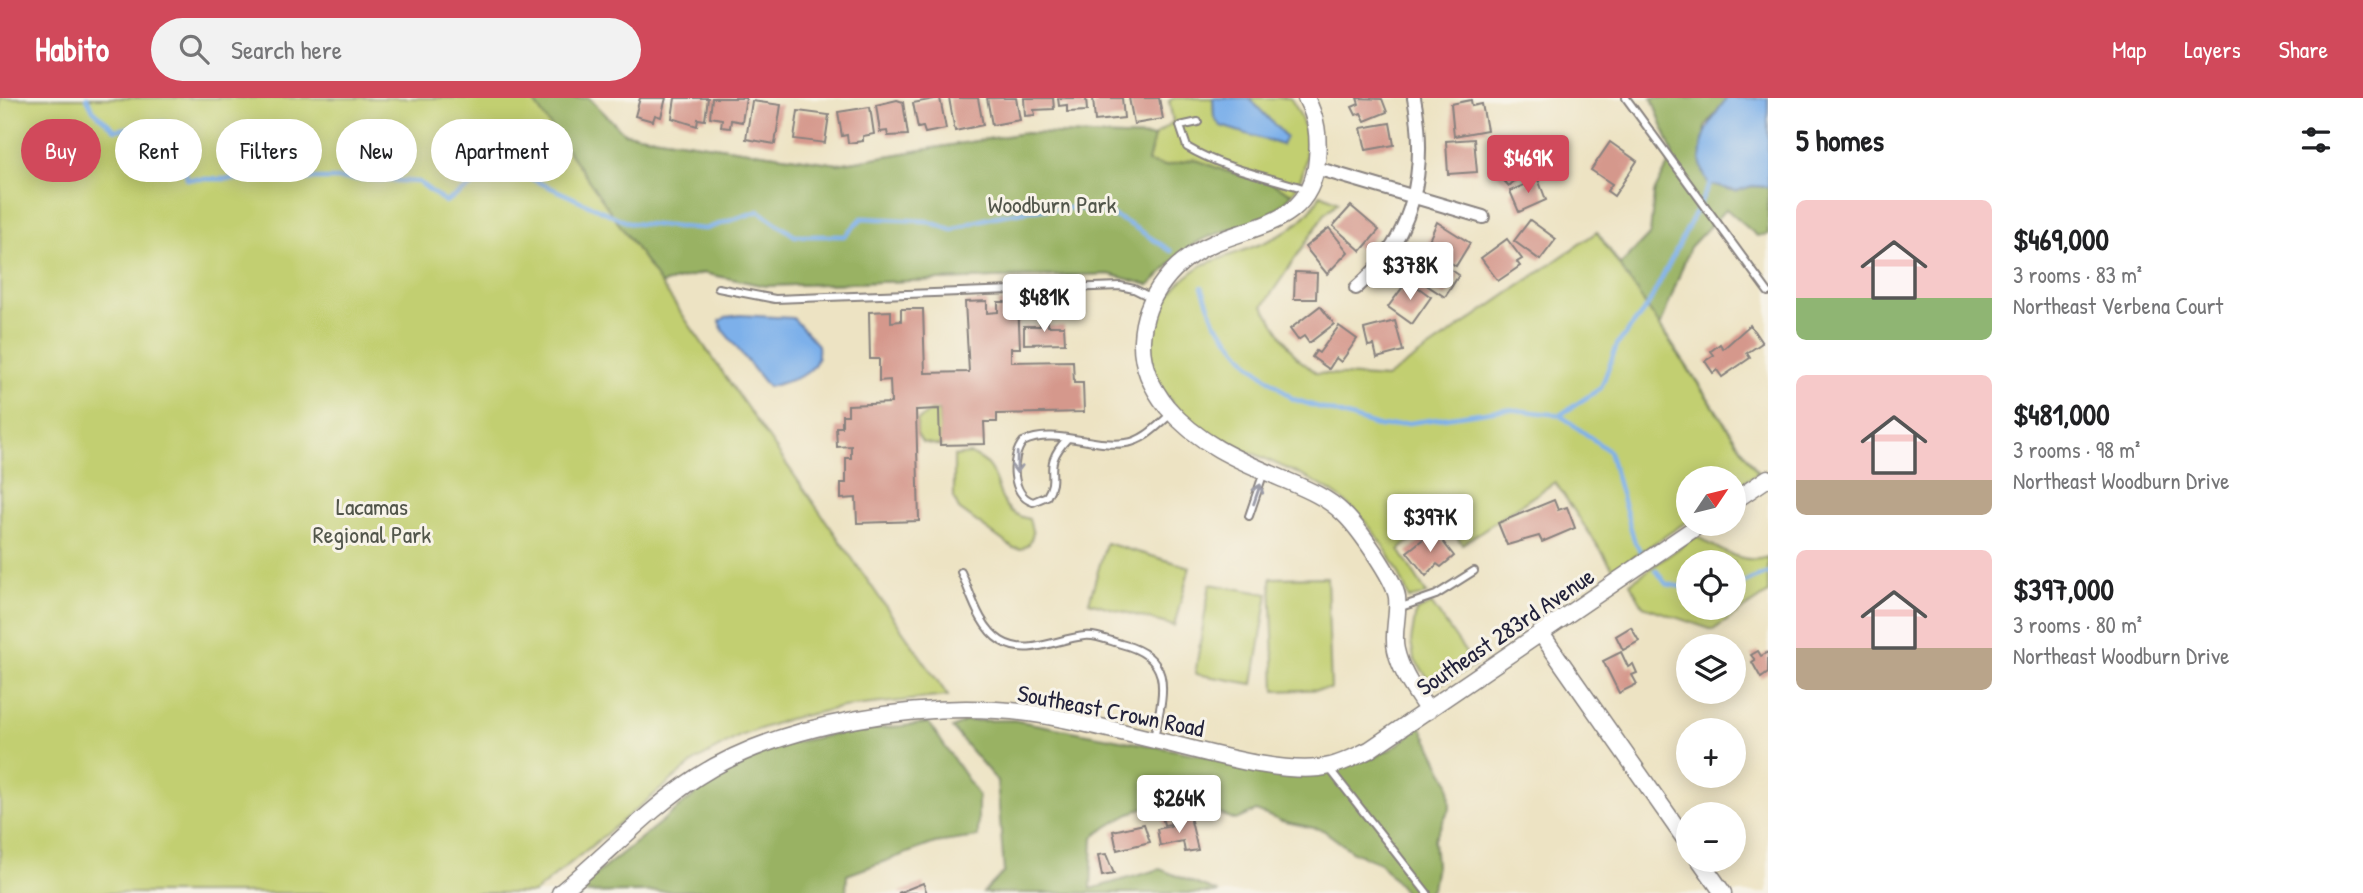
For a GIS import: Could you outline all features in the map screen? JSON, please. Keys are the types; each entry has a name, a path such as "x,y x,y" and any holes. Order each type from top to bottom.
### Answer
{"street":[{"path":"1306,98 1315,117 1319,138 1316,168 1300,203 1261,229 1211,244 1175,268 1152,299 1144,316 1143,365 1160,398 1191,432 1217,450 1325,499 1344,514 1391,580 1397,608 1395,648 1402,670 1428,711"},
{"path":"1356,288 1386,257 1401,233 1416,198 1420,129 1414,98"},
{"path":"1316,168 1483,217"},
{"path":"1746,493 1768,478"},
{"name":"Southeast 283rd Avenue","path":"1328,767 1369,750 1542,635 1683,536"},
{"path":"1542,635 1676,826"},
{"name":"Southeast Crown Road","path":"560,893 670,796 726,760 793,734 879,717 966,710 1029,713 1247,761 1312,768 1328,767"},
{"path":"1708,872 1723,893"}],"lane":[{"path":"1626,98 1768,292"},
{"path":"1198,122 1180,126 1187,147 1228,167 1248,170 1308,189"},
{"path":"718,288 775,299 1120,286 1134,289 1152,299"},
{"path":"1067,439 1054,453 1047,496 1038,502 1023,498 1017,488 1017,449 1030,439 1067,439 1127,443 1147,435 1172,414"},
{"path":"1249,516 1265,471"},
{"path":"1397,608 1436,595 1474,571"},
{"path":"961,572 986,629 1002,641 1024,649 1087,635 1138,648 1149,656 1157,666 1164,692 1154,740"},
{"path":"1328,767 1427,893"}],"green space":[{"name":"Lacamas Regional Park","path":"0,98 589,98 624,133 838,164 1024,133 1153,137 1173,122 1169,101 1174,98 1213,98 1214,117 1221,126 1282,145 1285,136 1249,98 1290,98 1300,114 1305,132 1304,167 1298,184 1288,199 1259,220 1198,242 1149,285 1109,274 766,286 703,273 661,284 948,696 843,707 788,719 740,736 695,761 534,893 0,893"},
{"name":"Woodburn Park","path":"531,98 589,98 624,133 838,164 1024,133 1154,137 1148,162 1165,166 1194,159 1225,171 1272,183 1292,194 1273,212 1193,245 1149,285 1109,274 766,286 703,273 661,284 573,158 573,119 546,119"},
{"path":"1652,98 1727,98 1705,127 1709,184 1735,191 1752,186 1768,187 1768,234 1757,236 1726,209 1690,247 1660,327 1597,232 1620,265 1650,234 1654,193 1673,155"},
{"path":"1321,194 1338,202 1325,214 1263,306 1296,357 1316,373 1386,378 1597,232 1758,473 1746,481 1746,466 1676,466 1676,529 1614,570 1555,482 1462,544 1449,525 1431,523 1399,550 1427,594 1409,599 1381,542 1349,506 1308,479 1257,455 1227,446 1202,430 1166,395 1156,377 1151,359 1151,341 1162,306 1187,276 1206,264 1282,234 1313,207"},
{"path":"931,411 939,411 941,446 922,442 917,434 917,421"},
{"path":"970,454 990,468 1007,507 1015,514 1029,519 1033,534 1029,544 1021,549 1013,548 959,509 954,499 954,456"},
{"path":"1696,536 1721,550 1676,550"},
{"path":"1106,543 1190,567 1174,626 1089,602"},
{"path":"1676,550 1676,617 1643,606 1630,583"},
{"path":"1768,557 1768,593 1746,608 1746,558"},
{"path":"1327,577 1331,689 1275,691 1271,578"},
{"path":"1210,584 1268,594 1253,684 1195,674"},
{"path":"1432,604 1475,666 1435,687 1414,659 1411,641 1416,611"},
{"path":"1684,620 1728,620 1713,630"},
{"path":"1013,720 1303,774 1374,757 1393,748 1421,726 1449,783 1450,807 1434,840 1436,865 1432,889 1427,893 1406,893 1380,863 1353,852 1323,830 1281,821 1256,811 1236,820 1193,804 1167,801 1128,815 1093,837 1091,889 1160,869 1219,893 983,893 1004,872 997,781 952,728 966,721"},
{"path":"929,723 978,795 978,837 935,843 847,875 846,893 739,893 737,890 573,893 719,775 780,745 846,732"}],"water":[{"path":"1213,98 1249,98 1286,137 1282,145 1221,126 1214,117"},
{"path":"1727,98 1768,98 1768,187 1752,186 1736,191 1709,184 1703,173 1703,139"},
{"path":"740,315 793,318 818,345 815,364 795,379 768,387 722,329 720,321 726,317"}],"building":[{"path":"640,98 666,98 661,117 655,115 653,121 635,116"},
{"path":"675,98 708,98 705,120 698,119 697,126 672,118"},
{"path":"712,98 746,98 742,122 731,120 730,128 721,127 722,119 710,117"},
{"path":"940,98 946,129 925,133 923,127 918,128 913,103"},
{"path":"949,98 978,98 983,125 955,131"},
{"path":"987,98 1016,98 1020,120 992,125"},
{"path":"1024,98 1053,98 1054,109 1034,110 1035,115 1025,116"},
{"path":"1058,98 1086,98 1087,111 1067,112 1067,105 1059,106"},
{"path":"1093,98 1122,98 1124,118 1095,121"},
{"path":"1129,98 1159,98 1163,119 1134,124"},
{"path":"1357,98 1382,99 1387,112 1365,121 1361,113 1356,115 1352,107 1359,104"},
{"path":"897,100 903,102 908,135 888,136 887,131 880,132 876,105"},
{"path":"1471,100 1472,106 1482,104 1487,130 1454,136 1451,104"},
{"path":"752,101 781,105 775,144 746,139"},
{"path":"870,107 874,134 863,136 863,141 848,143 847,135 842,136 838,112"},
{"path":"798,111 829,115 825,143 794,139"},
{"path":"1390,123 1394,145 1366,150 1361,128"},
{"path":"1474,139 1477,172 1448,174 1446,141"},
{"path":"1610,142 1637,161 1614,196 1607,191 1612,184 1591,170"},
{"path":"1508,149 1527,169 1509,186 1490,166"},
{"path":"1538,179 1546,200 1519,212 1510,191"},
{"path":"1351,206 1379,230 1361,251 1333,226"},
{"path":"1530,220 1556,239 1540,260 1514,241"},
{"path":"1437,222 1470,243 1456,266 1426,247"},
{"path":"1329,228 1348,252 1327,274 1305,247"},
{"path":"1507,239 1522,259 1517,262 1520,266 1498,281 1481,258"},
{"path":"1427,254 1459,275 1445,297 1411,275"},
{"path":"1295,272 1317,273 1316,299 1294,299"},
{"path":"1408,280 1431,297 1412,324 1388,307"},
{"path":"987,301 987,313 998,312 998,302 1018,302 1020,348 1011,348 1011,362 1073,361 1074,383 1083,383 1084,412 997,414 997,422 984,422 985,444 940,445 939,409 916,410 919,521 857,523 856,498 841,499 841,483 846,483 846,458 851,458 851,446 837,447 836,427 842,427 842,415 848,415 848,405 891,403 890,380 879,381 879,359 870,359 869,312 891,311 891,322 901,321 901,309 923,309 925,373 969,372 965,302"},
{"path":"1320,306 1334,324 1309,343 1304,336 1298,340 1290,329"},
{"path":"1040,320 1048,321 1048,326 1064,326 1065,343 1024,344 1024,326 1040,326"},
{"path":"1395,321 1403,351 1377,358 1374,345 1368,346 1364,329"},
{"path":"1750,325 1762,343 1747,353 1750,358 1722,377 1717,370 1713,373 1705,361 1714,355 1711,351 1720,344 1723,349"},
{"path":"1339,326 1357,339 1341,362 1336,358 1329,369 1312,357 1316,351 1319,353"},
{"path":"1554,500 1558,510 1567,507 1575,528 1542,542 1539,536 1507,545 1498,523"},
{"path":"1437,534 1454,556 1441,567 1437,564 1426,576 1407,552 1427,536 1429,539"},
{"path":"1631,627 1639,641 1623,650 1616,636"},
{"path":"1758,651 1761,656 1768,652 1768,673 1761,678 1751,655"},
{"path":"1621,652 1628,667 1633,664 1637,673 1632,675 1637,684 1619,693 1603,661"},
{"path":"1169,815 1171,824 1164,825 1162,816"},
{"path":"1190,817 1198,850 1185,852 1183,841 1160,846 1157,829 1180,824 1179,819"},
{"path":"1144,824 1150,842 1117,850 1113,831"},
{"path":"1106,854 1114,874 1102,876 1098,855"},
{"path":"923,883 927,893 898,893"}],"waterway":[{"path":"87,98 93,110 115,130 164,122 181,140 187,179 367,179 419,182 445,202 484,179 527,177 629,223 705,229 759,211 795,236 845,236 862,218 926,221 953,230 1005,215 1047,209 1085,209 1101,211 1118,218 1171,251"},
{"path":"1560,415 1601,388 1617,345 1647,307 1711,182"},
{"path":"1202,287 1215,322 1249,363 1293,399 1381,427 1507,409 1560,415 1609,451 1635,543 1641,551"},
{"path":"1656,570 1666,584 1676,586"},
{"path":"1746,581 1768,573"}]}
